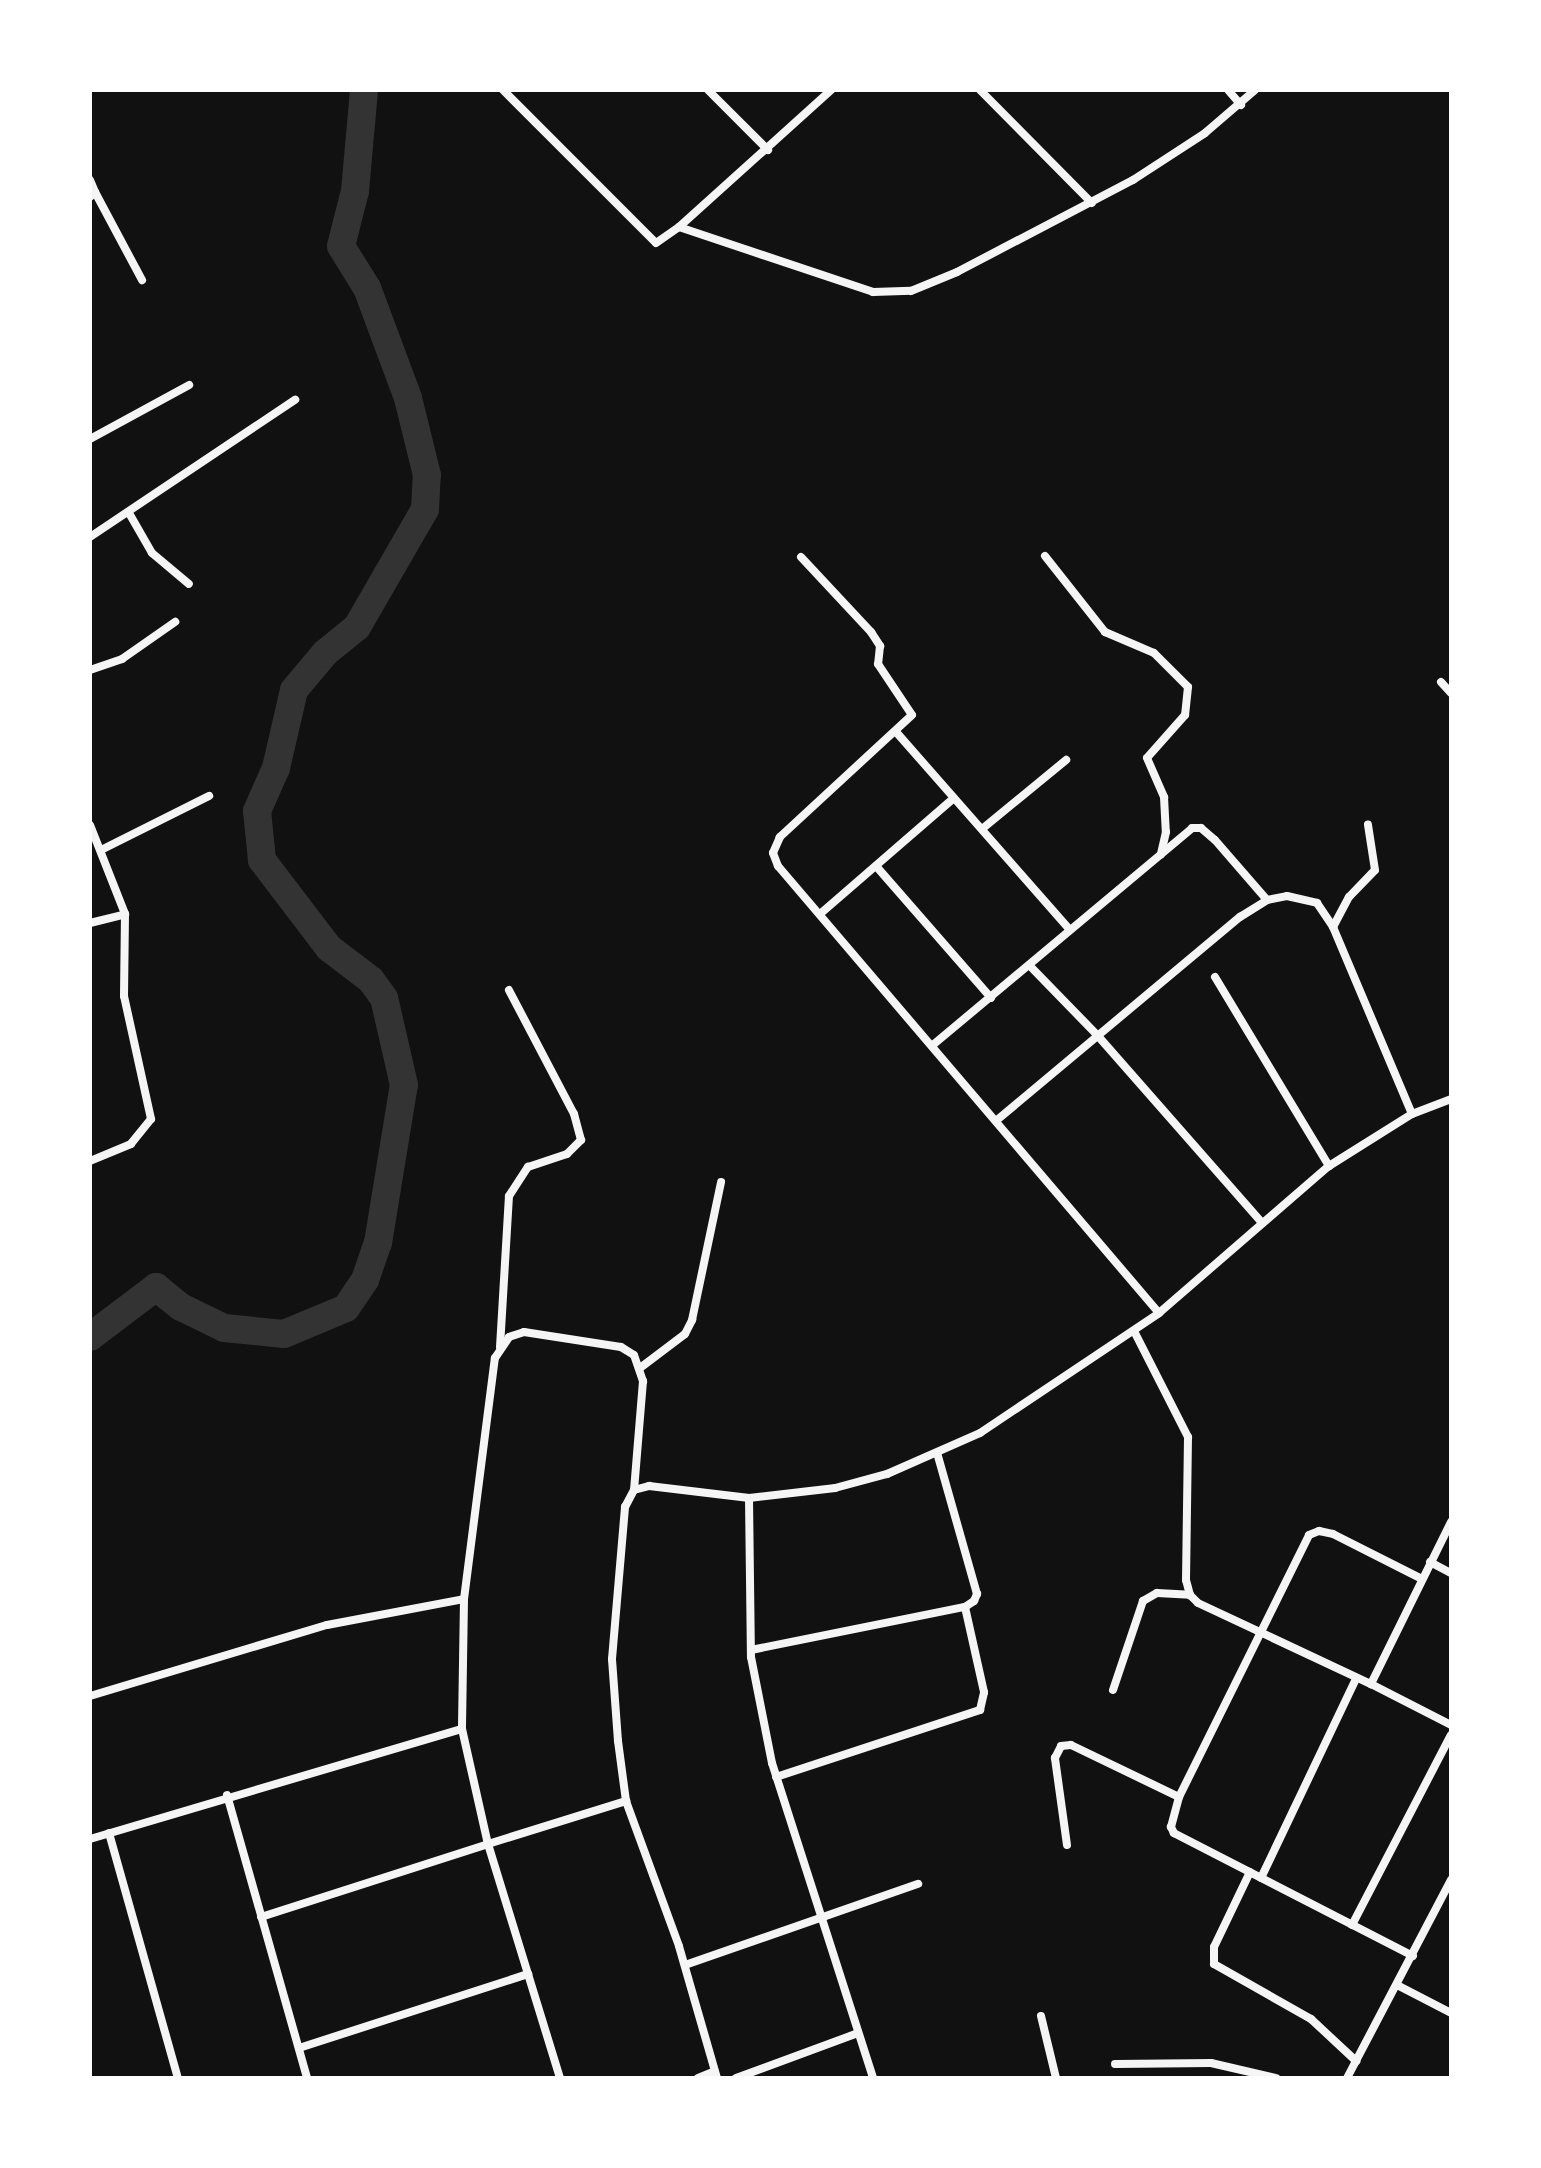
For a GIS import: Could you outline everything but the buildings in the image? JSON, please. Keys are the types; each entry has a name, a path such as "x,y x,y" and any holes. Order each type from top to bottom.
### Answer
{"street":[{"path":"502,90 651,240 660,242 768,150 830,90"},
{"path":"708,90 768,150"},
{"path":"980,90 1092,204"},
{"path":"1228,90 1241,104"},
{"path":"679,228 841,284 898,294 958,272 1092,204 1176,153 1255,90"},
{"path":"90,180 92,195 142,280"},
{"path":"90,439 189,385"},
{"path":"90,537 295,400"},
{"path":"129,512 152,553 189,584"},
{"path":"801,556 880,646 878,664 912,712 911,720 780,837 773,853 778,866 934,1044 1159,1313"},
{"path":"1045,556 1105,632 1154,653 1188,687 1185,716 1147,758 1164,797 1166,832 1161,854"},
{"path":"90,670 122,659 175,622"},
{"path":"1442,682 1451,693"},
{"path":"897,733 1070,930"},
{"path":"982,830 1066,760"},
{"path":"101,850 209,796"},
{"path":"820,914 954,798"},
{"path":"90,825 125,914 124,996 151,1119 132,1144 90,1161"},
{"path":"1333,927 1349,897 1375,870 1368,825"},
{"path":"934,1044 1186,832 1201,828 1267,900"},
{"path":"876,866 991,998"},
{"path":"998,1120 1213,938 1267,900 1309,898 1333,927 1412,1114"},
{"path":"90,924 125,914"},
{"path":"1030,966 1098,1036 1262,1223"},
{"path":"1215,978 1329,1166"},
{"path":"509,990 574,1114 581,1140 567,1154 528,1167 509,1196 500,1347 464,1599 462,1729 488,1844 560,2078"},
{"path":"634,1490 650,1486 749,1498 835,1488 887,1474 938,1453 1014,1414 1159,1313 1329,1166 1412,1114 1451,1099"},
{"path":"640,1368 685,1334 692,1320 721,1182"},
{"path":"1134,1331 1188,1437 1186,1580 1190,1595 1198,1603 1451,1724"},
{"path":"500,1347 509,1337 524,1332 621,1347 634,1355 640,1368 634,1490 625,1508 612,1659 626,1802 685,1964 716,2074 698,2078"},
{"path":"750,1650 965,1606 977,1594 938,1453"},
{"path":"749,1498 750,1650 776,1777 873,2078"},
{"path":"1370,1684 1451,1522"},
{"path":"1413,1956 1174,1834 1171,1820 1300,1547 1320,1531 1422,1579"},
{"path":"1430,1562 1451,1573"},
{"path":"1114,1690 1142,1602 1157,1593 1190,1595"},
{"path":"90,1696 327,1626 464,1599"},
{"path":"776,1777 980,1710 984,1692 965,1606"},
{"path":"1260,1878 1356,1678"},
{"path":"90,1839 227,1795 462,1729"},
{"path":"1352,1925 1451,1735"},
{"path":"1067,1845 1055,1758 1061,1746 1071,1745 1179,1797"},
{"path":"227,1795 308,2078"},
{"path":"261,1917 626,1802"},
{"path":"109,1832 178,2078"},
{"path":"1250,1872 1214,1947 1214,1964 1311,2019 1356,2061"},
{"path":"1347,2078 1451,1880"},
{"path":"685,1964 918,1884"},
{"path":"299,2048 528,1974"},
{"path":"1397,1985 1451,2013"},
{"path":"1040,2016 1056,2078"},
{"path":"736,2078 858,2033"},
{"path":"1115,2064 1211,2063 1276,2078"}],"waterway":[{"path":"90,1337 156,1287 181,1307 224,1328 284,1334 346,1308 365,1280 378,1243 404,1085 384,998 371,980 329,948 262,860 257,811 276,768 294,690 325,653 357,627 425,509 427,475 408,398 367,288 341,246 355,191 364,90"}]}
